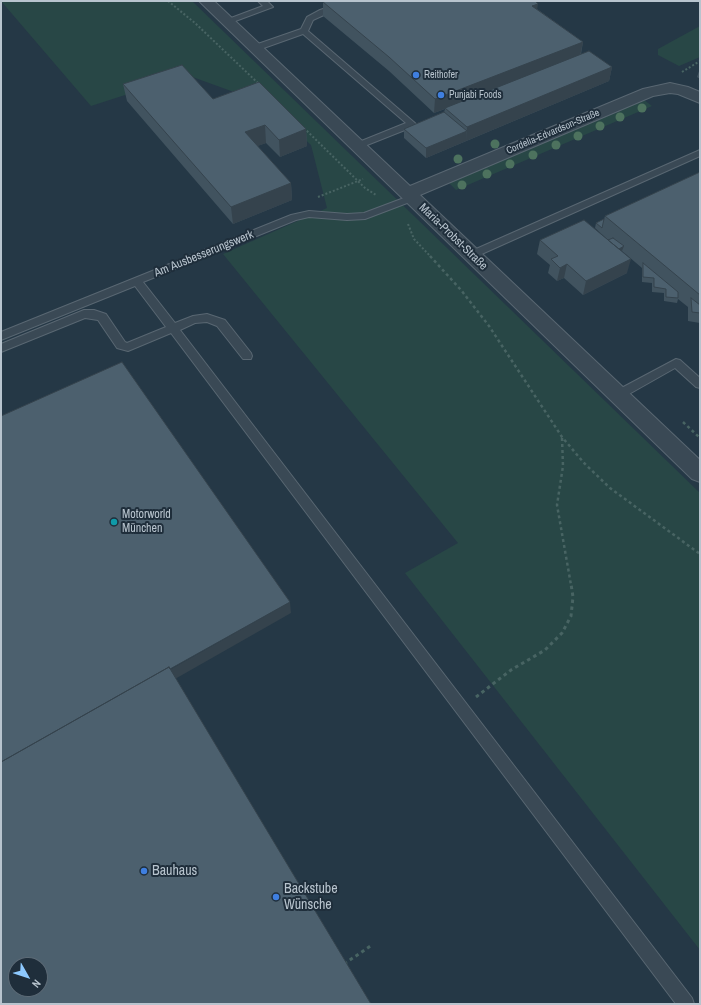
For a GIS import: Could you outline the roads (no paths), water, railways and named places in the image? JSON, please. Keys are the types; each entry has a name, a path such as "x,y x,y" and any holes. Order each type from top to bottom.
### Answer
{"street":[{"name":"Maria-Probst-Straße","path":"206,1 700,473"},
{"name":"Cordelia-Edvardson-Straße","path":"410,196 649,92 670,88 682,90 700,98"}],"lane":[{"path":"226,21 269,7 262,1"},
{"path":"255,48 304,31 310,19 323,12 354,1"},
{"path":"304,31 412,124 357,146"},
{"path":"471,255 700,153"},
{"name":"Am Ausbesserungswerk","path":"1,336 294,217 309,214 347,217 365,216 390,207 410,196"},
{"path":"137,282 686,1004"},
{"path":"1,348 84,314 94,314 102,317 121,345 128,346 193,320 207,318 221,324 247,356"},
{"path":"618,395 676,363 700,384"}],"place":[{"name":"Reithofer","path":"416,75"},
{"name":"Punjabi Foods","path":"441,95"},
{"name":"Motorworld München","path":"114,522"},
{"name":"Bauhaus","path":"144,871"},
{"name":"Backstube Wünsche","path":"276,897"}]}
